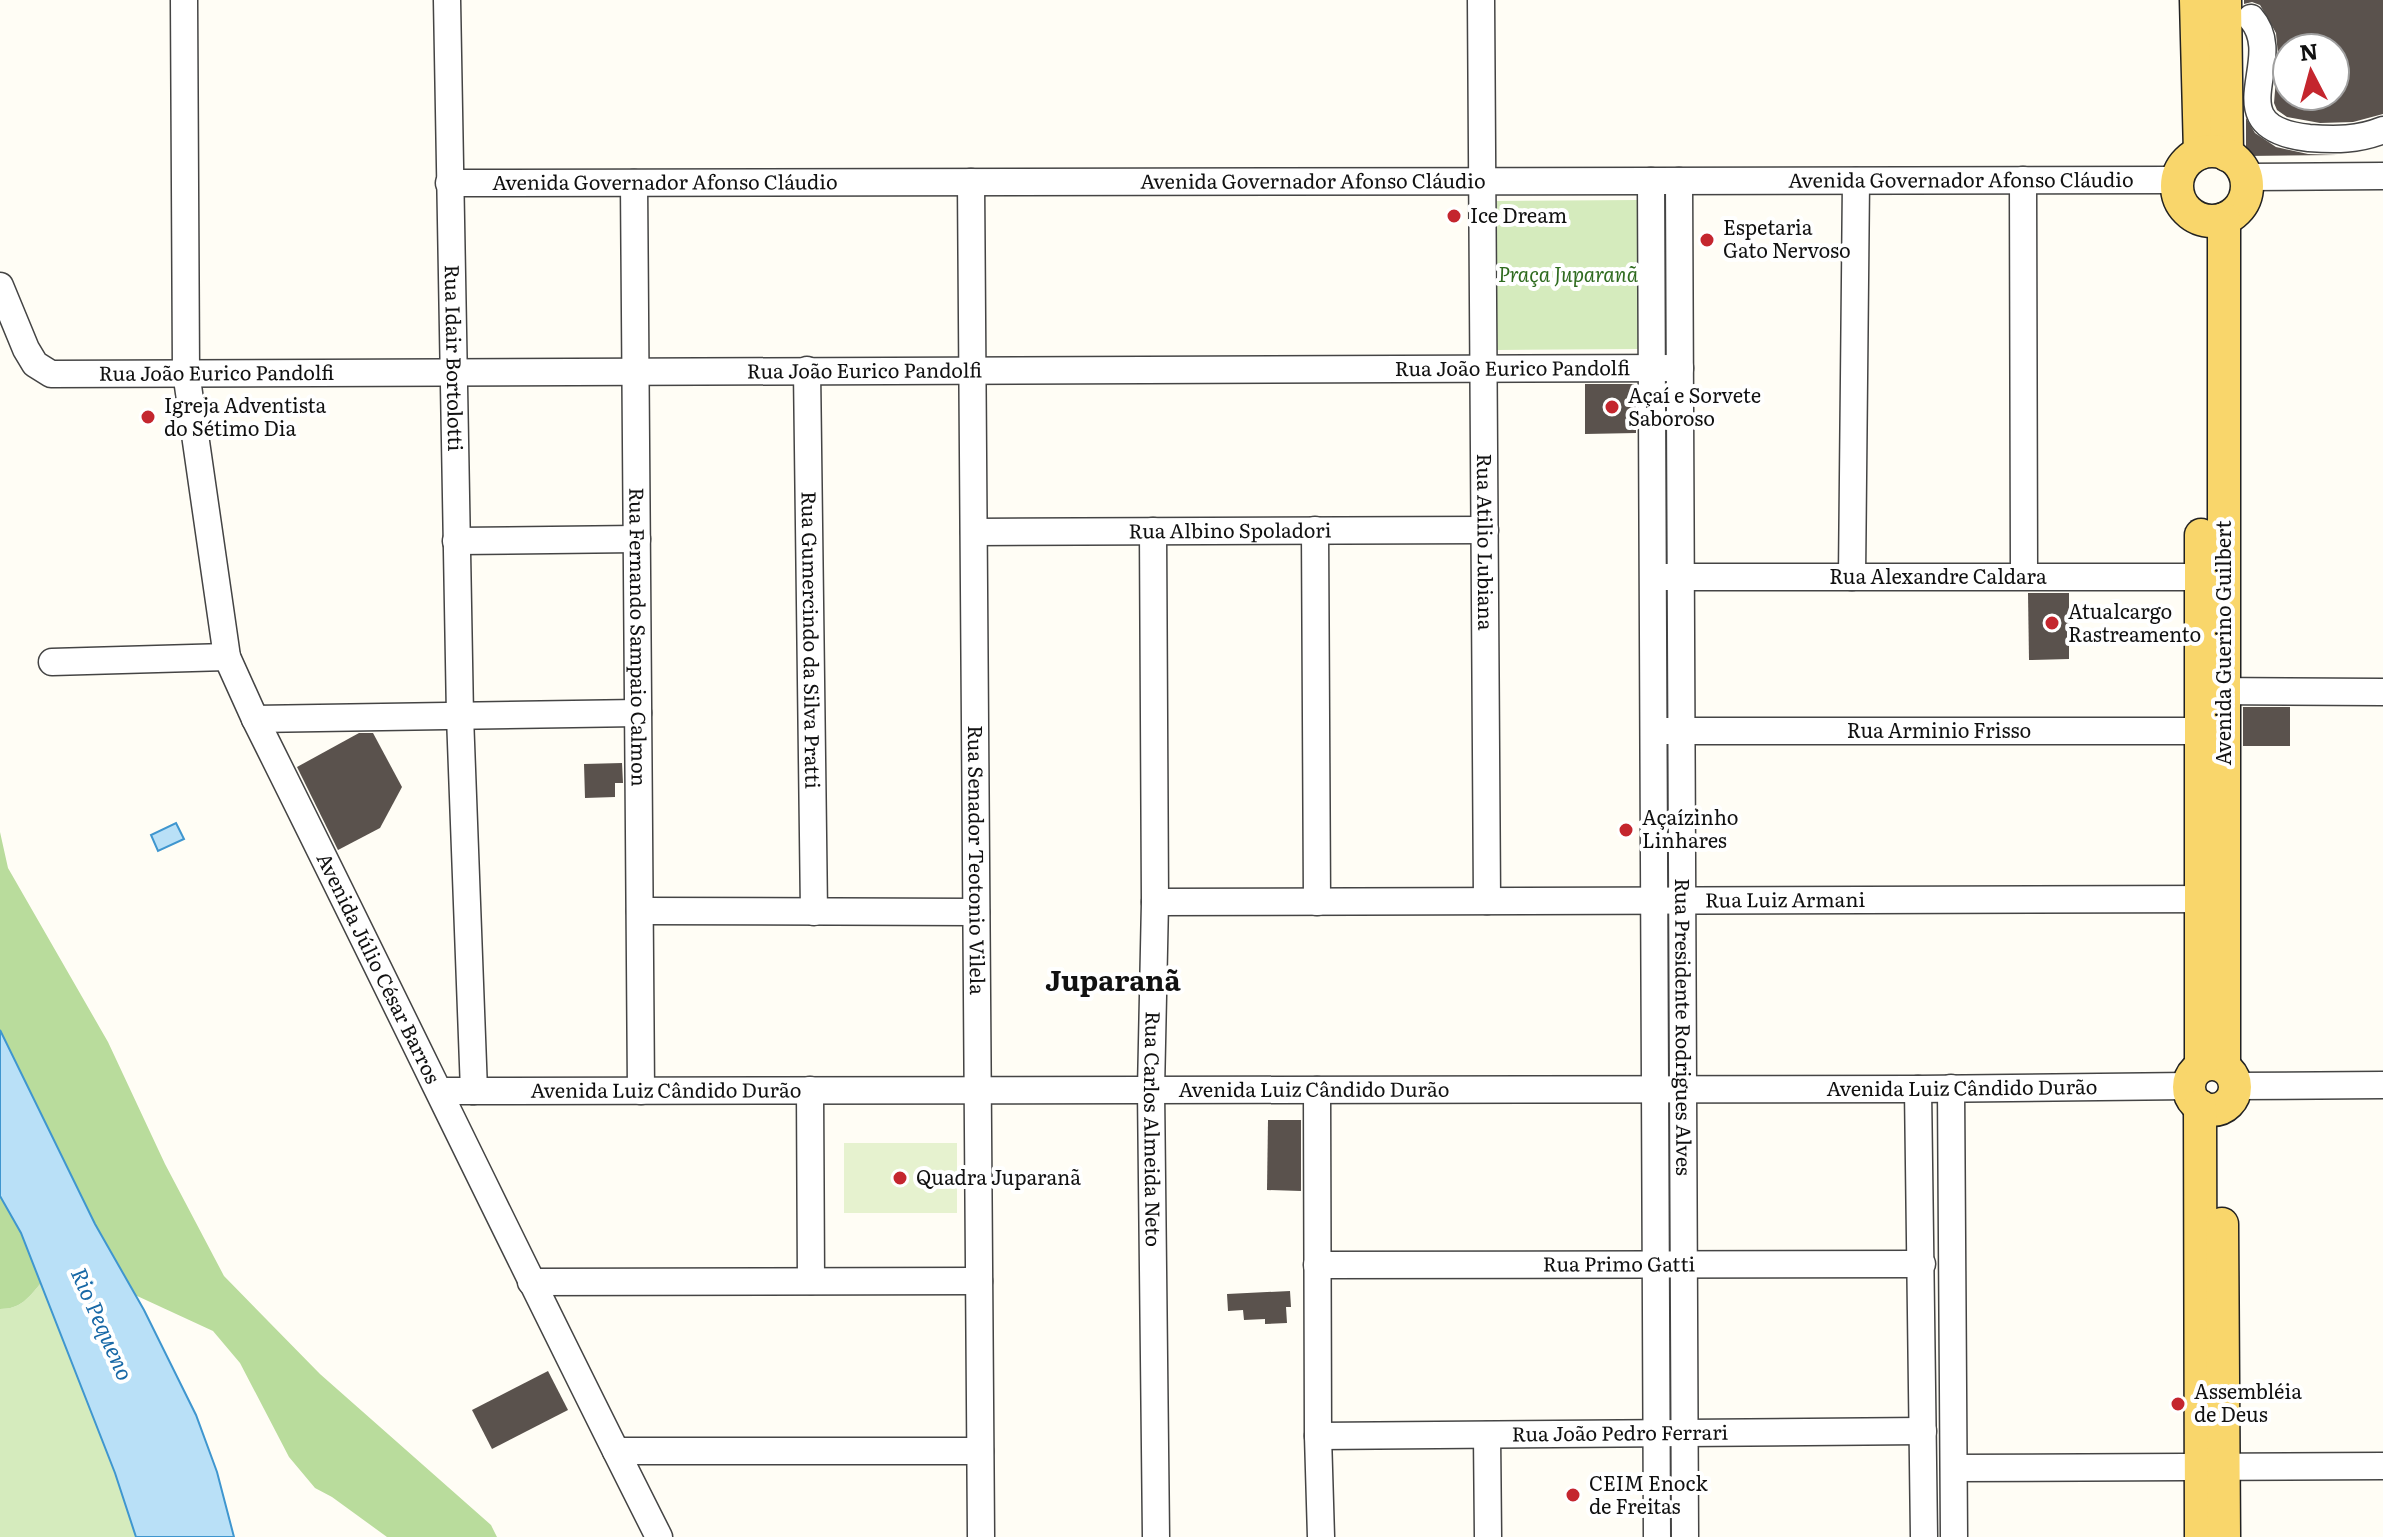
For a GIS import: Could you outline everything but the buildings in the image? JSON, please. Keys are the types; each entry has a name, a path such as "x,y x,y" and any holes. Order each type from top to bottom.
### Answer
{"main road":[{"path":"2196,0 2224,162 2247,187 2240,207 2213,219 2192,215 2180,200 2177,180 2185,164 2224,162"},
{"path":"2224,162 2238,9"},
{"name":"Avenida Guerino Guilbert","path":"2201,1537 2212,1467 2213,219"},
{"name":"Avenida Guerino Guilbert","path":"2212,1467 2224,1537"}],"street":[{"name":"Avenida Júlio César Barros","path":"184,0 186,372 227,657 531,1282 659,1537"},
{"name":"Rua Idair Bortolotti","path":"447,0 460,716 474,1091"},
{"name":"Rua Atilio Lubiana","path":"1481,0 1487,901"},
{"path":"2224,162 2372,176 2372,134 2326,139 2291,136 2274,129 2260,115 2256,96 2261,70 2261,38 2257,25 2238,9"},
{"path":"2023,180 2024,576"},
{"name":"Avenida Governador Afonso Cláudio","path":"449,183 2177,180"},
{"name":"Rua Presidente Rodrigues Alves","path":"1651,181 1657,1537"},
{"name":"Rua Presidente Rodrigues Alves","path":"1679,181 1685,1537"},
{"path":"1852,577 1856,181"},
{"name":"Rua Senador Teotonio Vilela","path":"971,182 981,1537"},
{"name":"Rua Fernando Sampaio Calmon","path":"634,183 641,1091"},
{"name":"Rua João Eurico Pandolfi","path":"0,286 26,349 35,364 51,374 1680,368"},
{"name":"Rua Gumercindo da Silva Pratti","path":"807,370 814,912"},
{"path":"1315,530 1317,902"},
{"name":"Rua Albino Spoladori","path":"974,532 1485,530"},
{"name":"Rua Carlos Almeida Neto","path":"1153,531 1155,902 1151,1090 1156,1537"},
{"path":"456,541 637,539"},
{"name":"Rua Alexandre Caldara","path":"1653,577 2213,577"},
{"path":"52,662 227,657"},
{"path":"2212,692 2383,692"},
{"path":"255,719 638,713"},
{"name":"Rua Arminio Frisso","path":"1653,731 2212,731"},
{"name":"Rua Luiz Armani","path":"1155,902 2212,899"},
{"path":"640,911 976,912"},
{"name":"Avenida Luiz Cândido Durão","path":"440,1091 1918,1089 2383,1085"},
{"path":"1951,1088 1954,1537"},
{"path":"1918,1089 1924,1537"},
{"path":"810,1090 811,1281"},
{"path":"1317,1090 1321,1537"},
{"name":"Rua Primo Gatti","path":"1317,1265 1922,1264"},
{"path":"531,1282 979,1281"},
{"name":"Rua João Pedro Ferrari","path":"1318,1436 1923,1431"},
{"path":"1487,1435 1488,1537"},
{"path":"616,1451 980,1451"},
{"path":"1954,1468 2383,1466"}],"green space":[{"name":"Praça Juparanã","path":"1638,200 1639,349 1497,350 1497,201"},
{"path":"0,832 8,868 108,1042 165,1164 224,1276 320,1374 491,1525 497,1537 387,1537 315,1488 289,1457 240,1363 213,1331 135,1295 95,1224 0,1030"},
{"name":"Quadra Juparanã","path":"844,1143 957,1143 957,1213 844,1213"},
{"path":"0,1196 21,1233 41,1283 19,1305 0,1309"},
{"path":"41,1283 115,1473 136,1537 0,1537 0,1309 19,1305"}],"water":[{"path":"176,823 184,839 158,851 151,835"},
{"name":"Rio Pequeno","path":"0,1030 95,1224 144,1310 196,1415 217,1472 234,1537 136,1537 115,1473 21,1233 0,1196"}],"place":[{"name":"Ice Dream","path":"1454,216"},
{"name":"Espetaria Gato Nervoso","path":"1707,240"},
{"name":"Açaí e Sorvete Saboroso","path":"1612,407"},
{"name":"Igreja Adventista do Sétimo Dia","path":"148,417"},
{"name":"Atualcargo Rastreamento","path":"2052,623"},
{"name":"Açaízinho Linhares","path":"1626,830"},
{"name":"Quadra Juparanã","path":"900,1178"},
{"name":"Assembléia de Deus","path":"2178,1404"},
{"name":"CEIM Enock de Freitas","path":"1573,1495"}],"district":[{"name":"Juparanã","path":"1113,981"}]}
